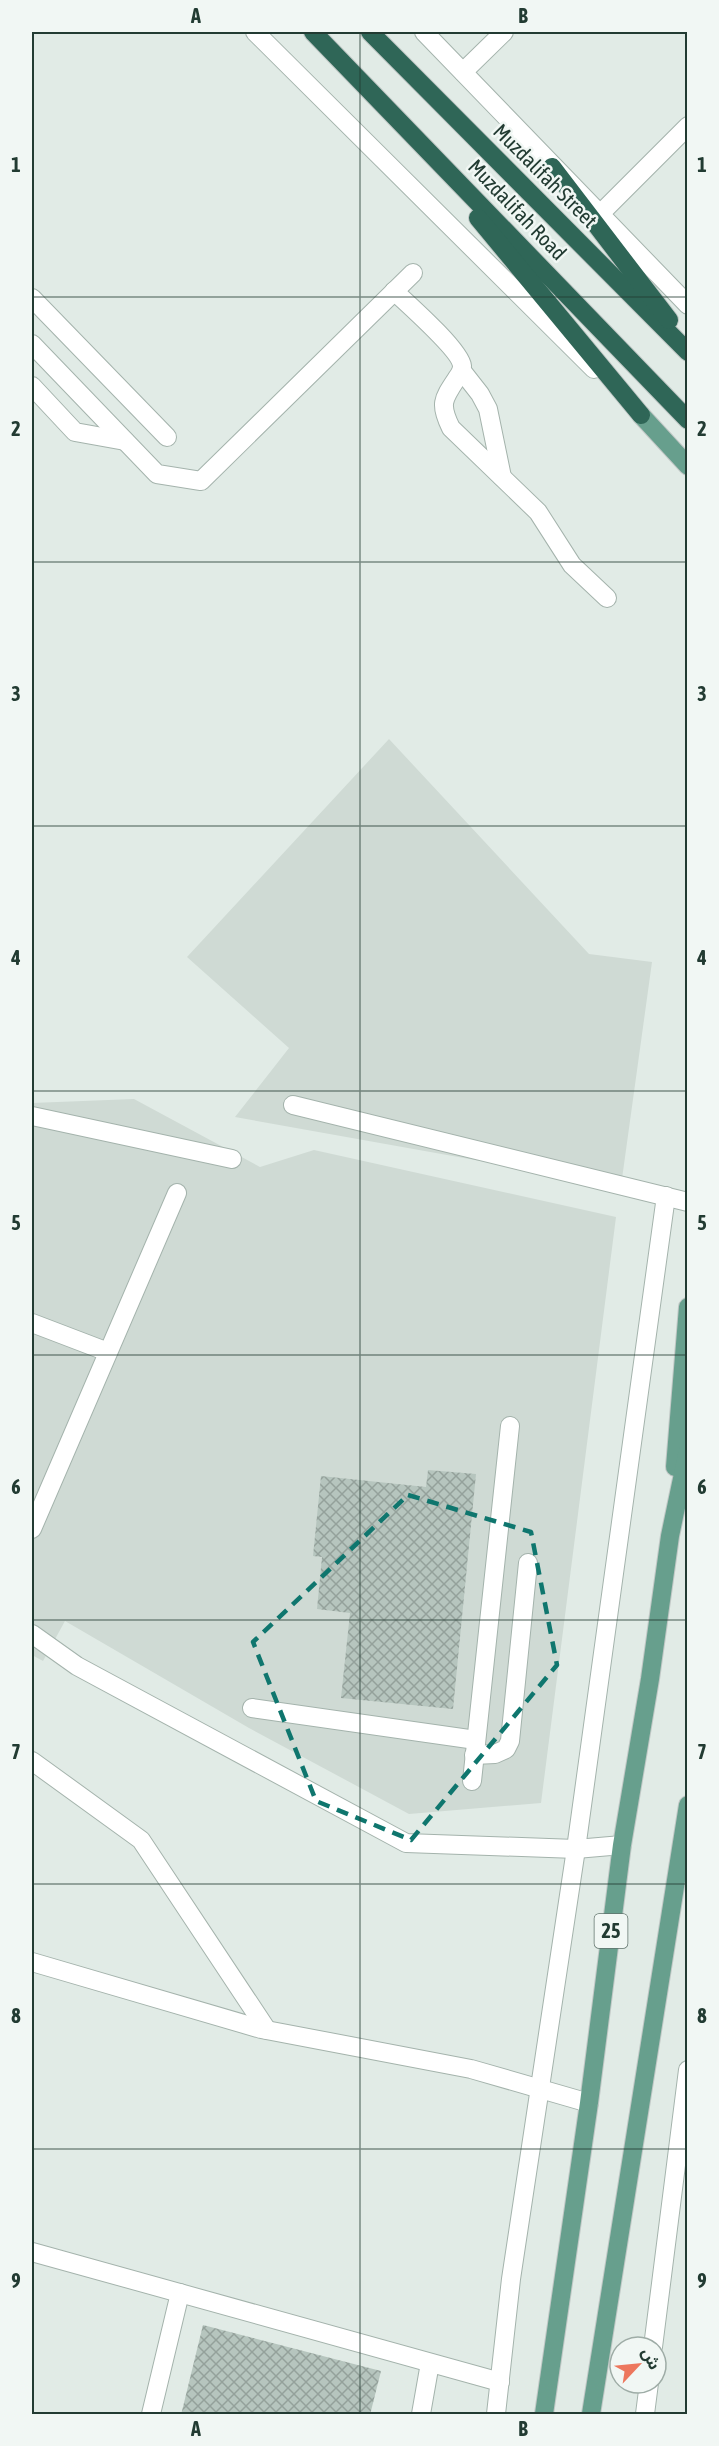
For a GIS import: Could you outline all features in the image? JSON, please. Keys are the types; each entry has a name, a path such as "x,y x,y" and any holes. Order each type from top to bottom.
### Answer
{"highway":[{"name":"Muzdalifah Road","path":"313,32 687,420"},
{"name":"Muzdalifah Street","path":"370,32 687,352"},
{"path":"360,80 446,178 641,415"},
{"path":"552,167 687,346"}],"main road":[{"path":"641,415 687,466"},
{"path":"670,1536 687,1307"},
{"name":"25","path":"544,2415 589,2103 622,1845 650,1679 670,1536 687,1450"},
{"path":"591,2415 687,1805"}],"street":[{"path":"255,32 641,415"},
{"path":"424,32 687,305"},
{"path":"463,72 504,32"},
{"path":"600,214 687,126"},
{"path":"32,344 157,474 201,481 413,273"},
{"path":"394,291 454,350 462,363 462,371 444,399 443,412 450,428 538,512 572,566 607,598"},
{"path":"32,298 167,437"},
{"path":"462,371 480,394 488,409 502,477"},
{"path":"32,386 75,432 125,441"},
{"path":"294,1105 687,1202"},
{"path":"32,1116 232,1159"},
{"path":"32,1529 177,1193"},
{"path":"496,2415 511,2278 576,1849 666,1196"},
{"path":"32,1323 108,1352"},
{"path":"472,1781 510,1426"},
{"path":"252,1708 475,1748 495,1754 506,1749 510,1741 528,1563"},
{"path":"32,1634 77,1666 406,1843 576,1849 622,1845"},
{"path":"32,1761 141,1840 267,2030"},
{"path":"32,1962 267,2030 471,2069 589,2103"},
{"path":"654,2335 687,2070"},
{"path":"32,2252 500,2382"},
{"path":"151,2415 180,2293"},
{"path":"421,2415 430,2362"},
{"path":"645,2415 648,2395"}],"highlighted area":[{"path":"408,1495 531,1532 557,1665 411,1840 316,1801 253,1642"}],"shaded area":[{"path":"389,739 589,954 652,962 621,1186 235,1117 289,1048 187,957"},
{"path":"134,1099 260,1167 314,1150 616,1217 541,1803 409,1814 249,1728 65,1621 43,1661 32,1655 32,1103"}],"building":[{"path":"428,1470 476,1474 453,1709 341,1698 350,1613 317,1609 322,1557 313,1556 321,1476 426,1487"},
{"path":"203,2325 381,2371 370,2415 181,2415"}]}
